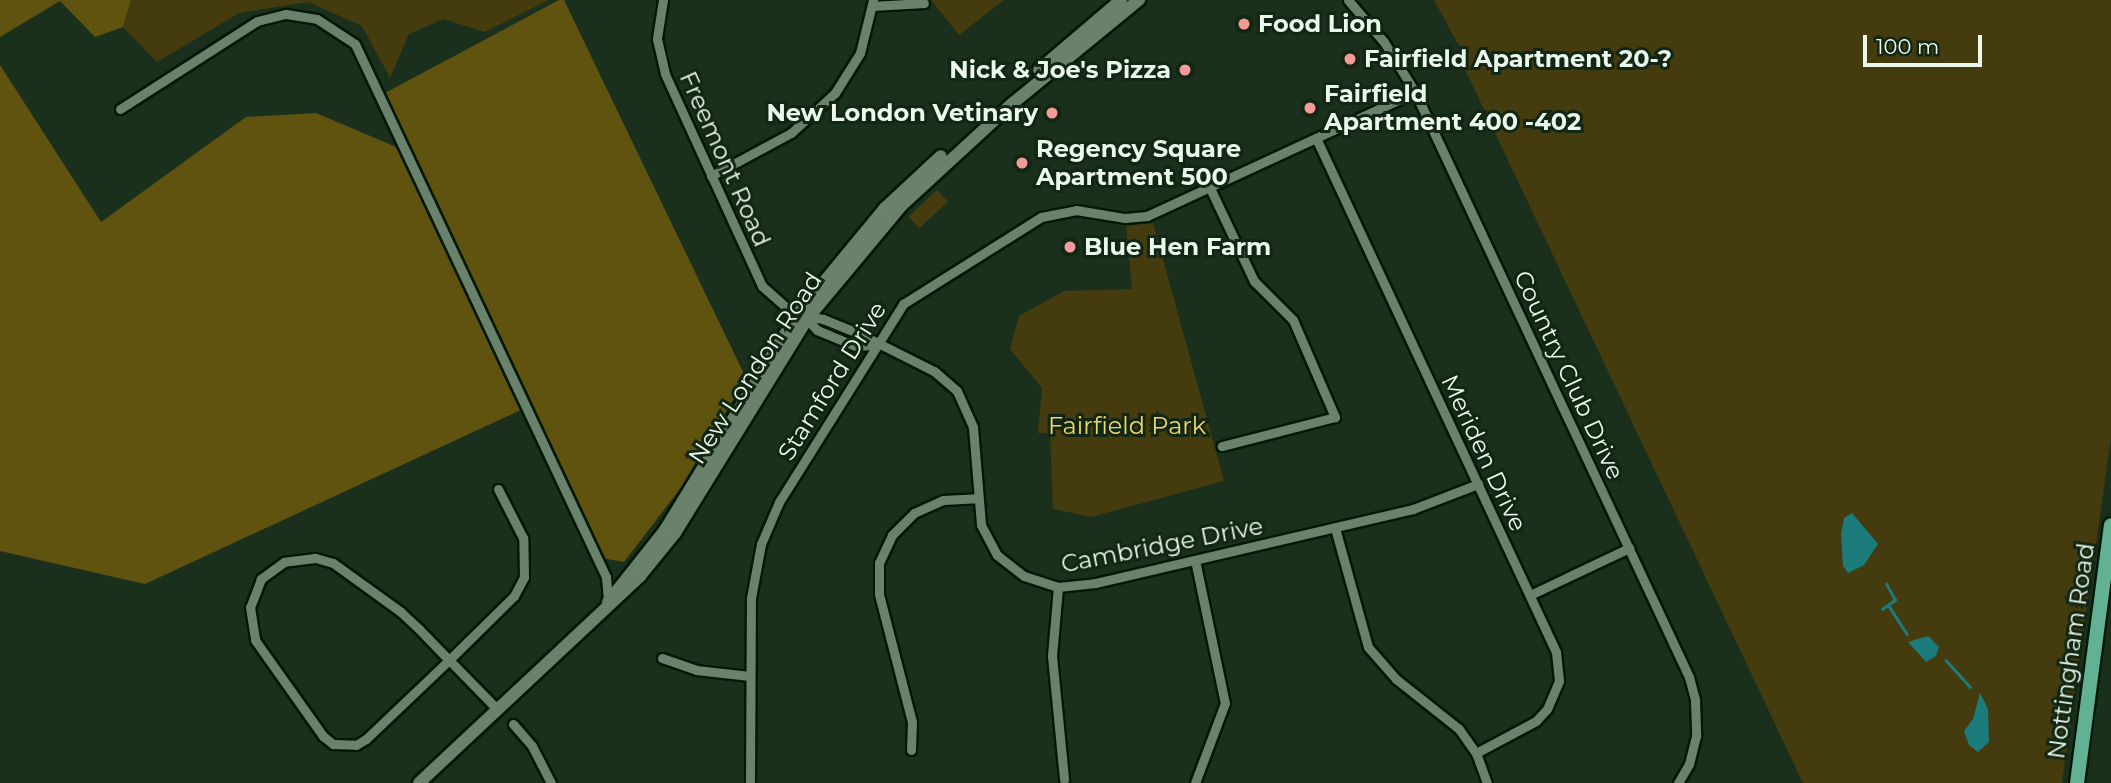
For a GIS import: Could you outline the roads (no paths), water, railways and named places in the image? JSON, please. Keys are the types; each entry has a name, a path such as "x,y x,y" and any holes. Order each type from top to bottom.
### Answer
{"main road":[{"name":"New London Road","path":"419,783 608,602 622,595 675,533 802,317 899,194 1121,0"},
{"name":"New London Road","path":"802,317 857,254 947,160 1139,0"},
{"name":"Nottingham Road","path":"2077,783 2111,525"}],"street":[{"name":"Freemont Road","path":"663,0 657,27 661,61 711,176 762,286 802,317"},
{"name":"Country Club Drive","path":"1348,0 1384,42 1415,92 1684,664 1695,700 1695,746 1678,783"},
{"path":"711,176 791,133 835,93 860,53 872,3 924,3"},
{"path":"120,109 257,21 286,14 317,19 355,44 606,578 608,602"},
{"name":"Stamford Drive","path":"750,783 752,581 767,527 874,345 910,296 1035,220 1076,210 1137,218 1210,188 1415,92"},
{"name":"Meriden Drive","path":"1316,138 1556,652 1557,692 1536,721 1476,753"},
{"path":"1210,188 1254,281 1293,320 1335,417 1222,446"},
{"name":"Cambridge Drive","path":"802,317 823,319 934,371 957,391 973,427 976,498 981,524 998,555 1024,576 1058,587 1335,528 1427,505 1478,484"},
{"path":"497,709 449,660 401,612 333,563 315,558 284,562 261,579 252,593 250,621 255,640 333,744 356,744 366,739 449,660 514,596 524,577 523,538 498,489"},
{"path":"911,750 912,722 878,594 879,563 892,535 914,513 943,500 976,498"},
{"path":"1335,528 1368,647 1390,674 1459,729 1476,753 1487,783"},
{"path":"1530,595 1629,548"},
{"path":"1195,559 1225,703 1195,783"},
{"path":"1058,587 1052,656 1064,779"},
{"path":"662,657 696,670 750,676"},
{"path":"513,724 532,746 551,783"}],"water":[{"path":"1852,513 1878,544 1864,565 1848,573 1843,566 1841,534 1844,518"},
{"path":"1928,636 1939,647 1936,656 1926,662 1908,642"},
{"path":"1980,693 1988,709 1989,742 1978,752 1969,745 1964,731 1973,719"}],"waterway":[{"path":"1882,609 1895,600 1886,584"},
{"path":"1889,606 1907,634"},
{"path":"1946,660 1970,687"}],"place":[{"name":"Food Lion","path":"1244,24"},
{"name":"Fairfield Apartment 20-?","path":"1350,59"},
{"name":"Nick & Joe's Pizza","path":"1185,70"},
{"name":"Fairfield Apartment 400 -402","path":"1310,108"},
{"name":"New London Vetinary","path":"1052,113"},
{"name":"Regency Square Apartment 500","path":"1022,163"},
{"name":"Blue Hen Farm","path":"1070,247"}],"park label":[{"name":"Fairfield Park","path":"1127,426"}]}
